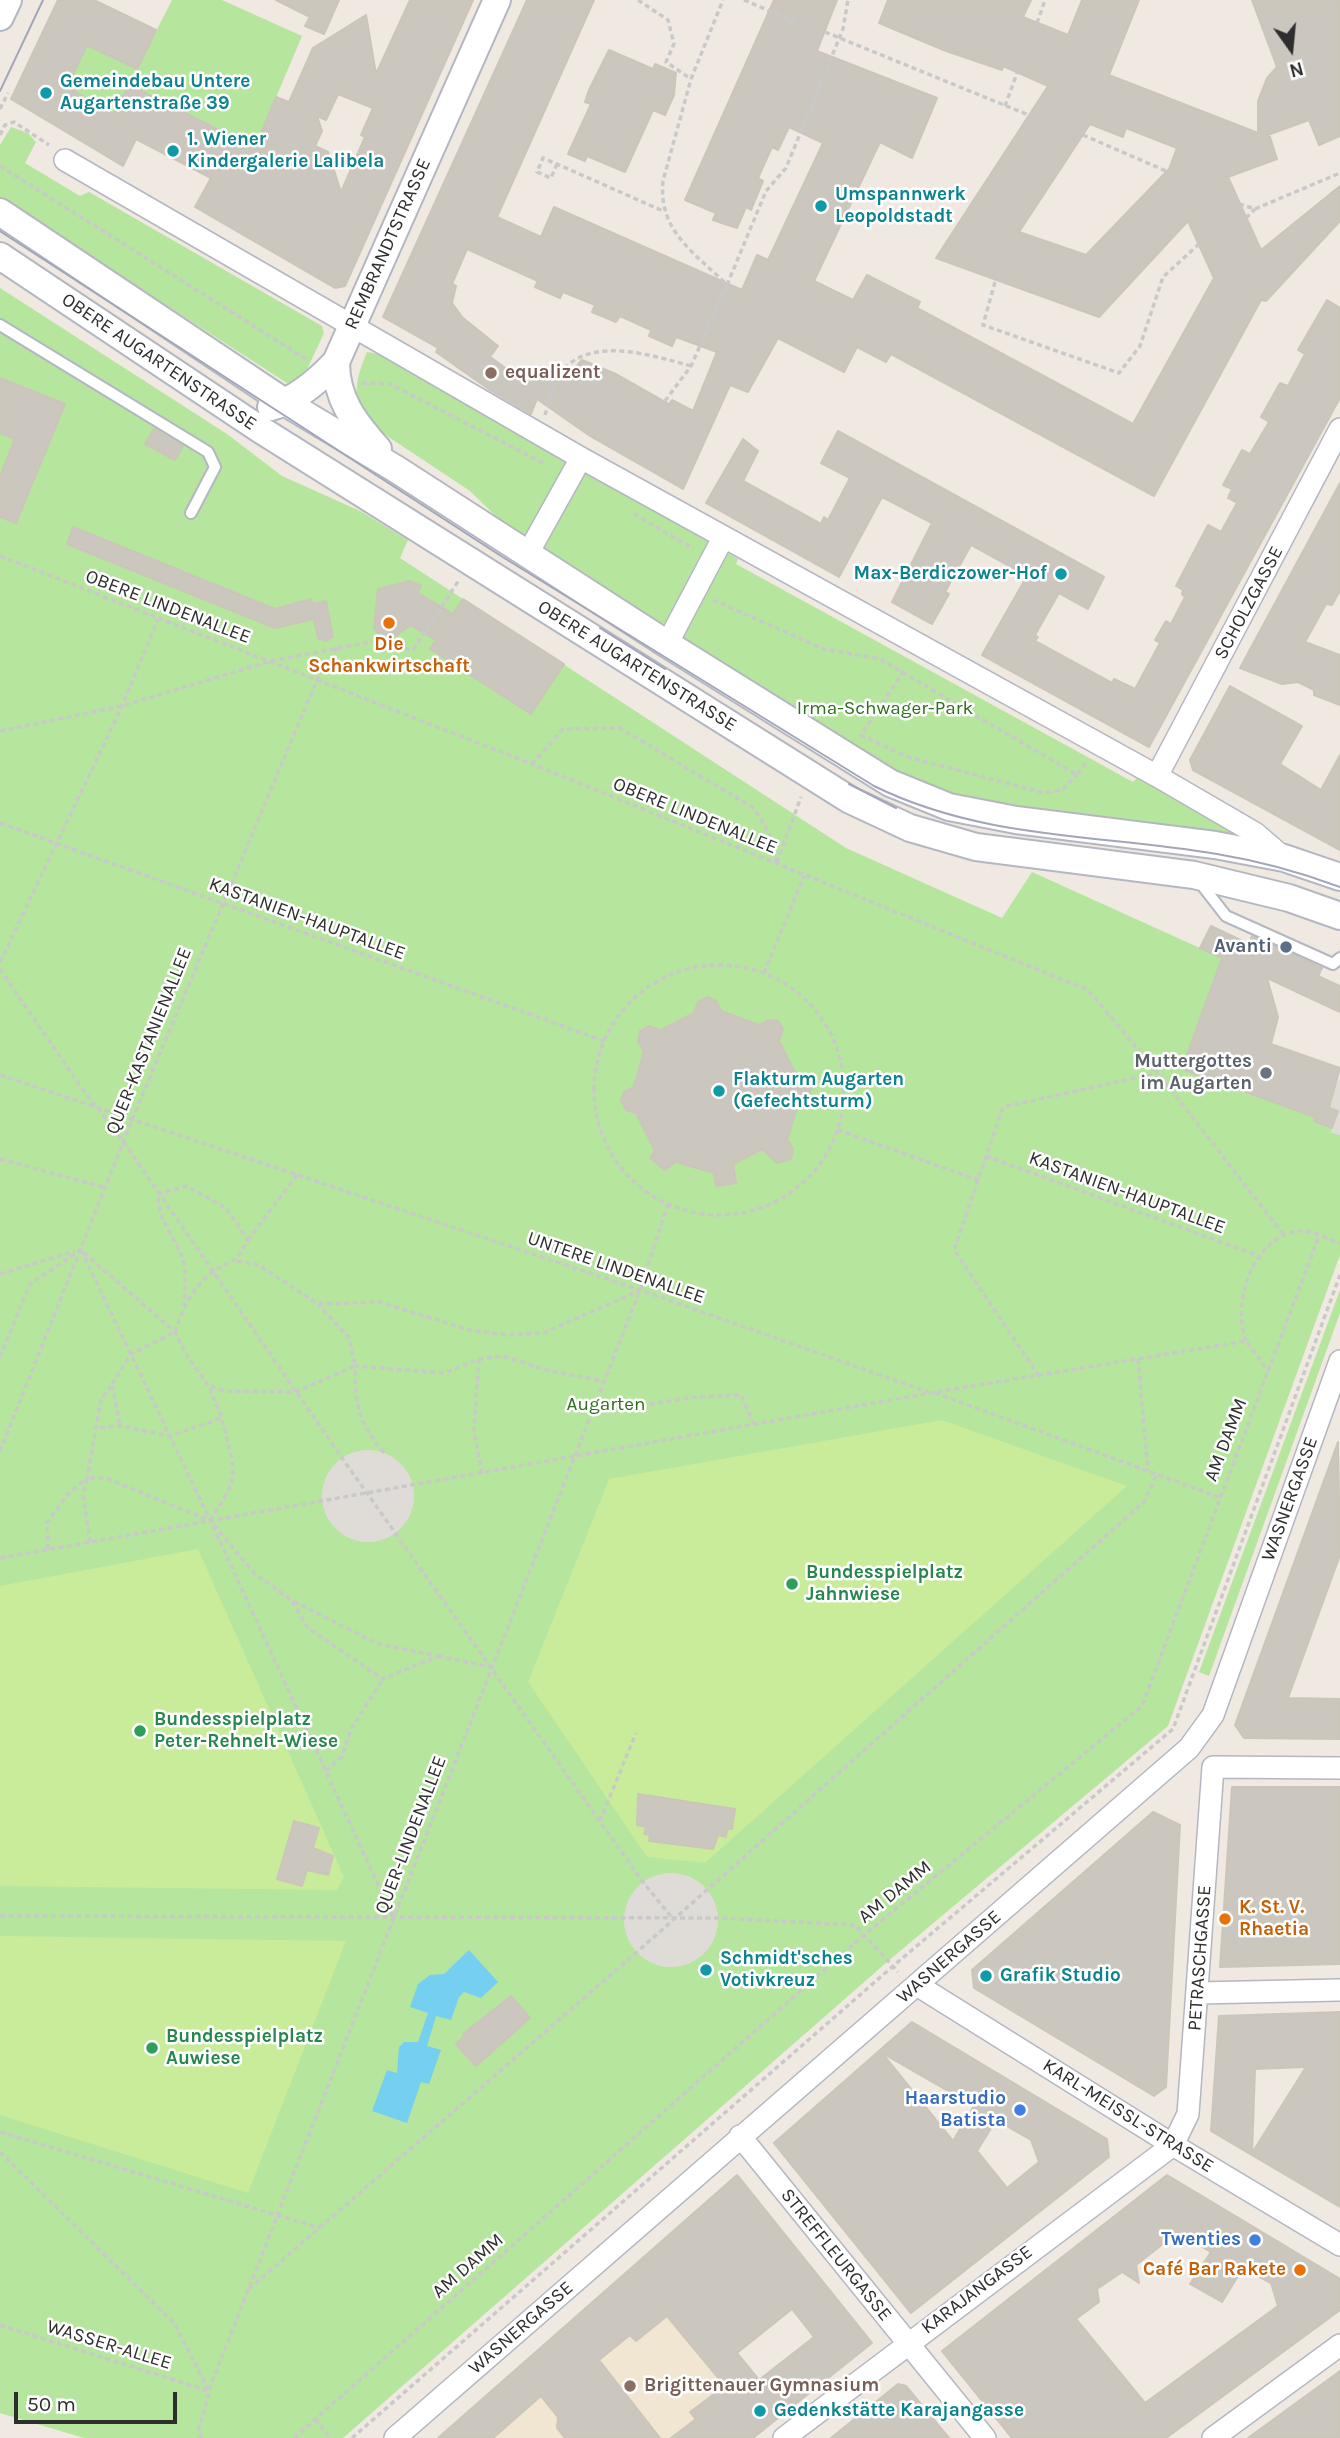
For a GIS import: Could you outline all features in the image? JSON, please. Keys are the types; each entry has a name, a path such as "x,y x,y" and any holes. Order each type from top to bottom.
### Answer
{"street":[{"path":"0,18 8,0"},
{"name":"REMBRANDTSTRASSE","path":"215,401 259,411 286,403 336,362 497,0"},
{"name":"OBERE AUGARTENSTRASSE","path":"65,160 580,458 1157,776 1255,833 1284,858"},
{"name":"OBERE AUGARTENSTRASSE","path":"0,212 286,403 396,469 667,644 890,783 949,807 1016,820 1191,841 1284,858 1340,877"},
{"name":"OBERE AUGARTENSTRASSE","path":"0,256 215,401 850,800 910,828 976,847 1194,875 1289,898 1340,916"},
{"path":"336,362 336,382 349,417 396,469"},
{"name":"SCHOLZGASSE","path":"1157,776 1340,429"},
{"path":"527,555 580,458"},
{"name":"OBERE AUGARTENSTRASSE","path":"667,644 723,538"},
{"name":"WASNERGASSE","path":"394,2438 1189,1748 1213,1715 1340,1361"},
{"name":"PETRASCHGASSE","path":"1173,2145 1188,2115 1213,1767 1340,1768"},
{"name":"KARL-MEISSL-STRASSE","path":"917,1985 1173,2145 1340,2245"},
{"path":"1198,1993 1340,1990"},
{"name":"STREFFLEURGASSE","path":"740,2136 985,2438"},
{"name":"KARAJANGASSE","path":"784,2438 1173,2145"},
{"path":"1213,2438 1340,2346"}],"lane":[{"path":"0,325 208,452 215,467 191,513"},
{"path":"1194,875 1227,916 1333,964 1340,958"}],"path":[{"path":"638,0 668,20 674,44 666,62 691,79"},
{"path":"723,0 691,79 663,181 663,211 667,222 727,285"},
{"path":"744,0 795,22"},
{"path":"665,401 691,366 766,191 786,167 839,39 848,0"},
{"path":"1037,23 1045,0"},
{"path":"825,32 1031,116"},
{"path":"1005,106 1017,73"},
{"path":"0,109 4,95"},
{"path":"0,135 5,125 14,122 38,135 65,160"},
{"path":"1083,135 1166,172"},
{"path":"557,164 551,178 537,172 543,158 557,164 663,211"},
{"path":"1246,218 1255,209 1340,173"},
{"path":"1239,204 1255,209"},
{"path":"995,282 983,325 1119,373 1140,346 1163,277 1199,244"},
{"path":"538,433 556,381 571,364 589,352 604,350 656,357 691,366"},
{"name":"OBERE LINDENALLEE","path":"0,556 532,764 1088,990 1158,1073 1283,1234"},
{"path":"0,732 122,706 271,661 371,642 412,650 465,572"},
{"path":"695,592 824,649 866,654 904,671 1077,775"},
{"path":"0,962 122,706 158,619"},
{"name":"QUER-KASTANIENALLEE","path":"0,1451 104,1187 221,903 317,680 337,649"},
{"path":"904,671 861,735 908,757 1044,793 1062,790 1077,775 1097,743"},
{"path":"532,764 563,729 620,728 752,807 764,822 773,841 776,864"},
{"path":"776,864 803,791"},
{"name":"KASTANIEN-HAUPTALLEE","path":"0,823 604,1041"},
{"path":"764,973 804,876"},
{"path":"731,965 764,973 803,997 830,1032 843,1076 843,1104 837,1130 827,1153 809,1176 769,1203 724,1214 689,1211 668,1204 632,1179 617,1163 600,1128 594,1079 604,1041 613,1024 636,996 673,974 702,966 731,965"},
{"path":"0,969 123,1140 295,1392 489,1667 673,1919"},
{"path":"1039,1376 954,1250 1003,1107 1158,1073"},
{"name":"UNTERE LINDENALLEE","path":"0,1075 639,1290 1219,1497"},
{"path":"837,1130 978,1180"},
{"name":"KASTANIEN-HAUPTALLEE","path":"986,1156 1259,1256"},
{"path":"0,1159 104,1187"},
{"path":"237,1261 248,1240 297,1175"},
{"path":"158,1194 187,1186 227,1209 248,1240"},
{"path":"90,1542 83,1495 101,1400 131,1354 175,1332 184,1306 186,1274 180,1252 158,1210 158,1194"},
{"name":"QUER-LINDENALLEE","path":"202,2438 198,2432 209,2391 247,2290 394,1919 489,1667 591,1414 639,1290 668,1204"},
{"path":"1268,1371 1246,1341 1239,1323 1249,1274 1259,1256 1283,1234 1302,1230 1340,1243"},
{"name":"AM DAMM","path":"294,2438 864,1936 1143,1706 1219,1497 1319,1236"},
{"path":"0,1274 81,1250"},
{"path":"81,1250 175,1332 189,1359 209,1386 222,1418 235,1475 231,1490 210,1520"},
{"path":"81,1250 210,1520 394,1919"},
{"path":"0,1357 30,1284 81,1250"},
{"path":"184,1306 212,1272 237,1261 259,1265 318,1304 349,1338 355,1366 355,1404 366,1433 384,1453"},
{"path":"352,2438 892,1967 1173,1729 1340,1275"},
{"path":"318,1304 379,1301 473,1331 510,1335 546,1332 639,1290"},
{"path":"0,1558 573,1458 930,1392 1246,1341"},
{"path":"209,1386 224,1391 295,1392 355,1366 444,1373 479,1359 503,1356 546,1370 603,1381"},
{"path":"479,1359 474,1430 482,1474"},
{"path":"1138,1359 1148,1471"},
{"path":"112,1384 120,1426"},
{"path":"591,1414 694,1397 741,1395 754,1425"},
{"path":"96,1428 120,1426 170,1436 222,1418"},
{"path":"247,2290 673,1919 1144,1502 1157,1474"},
{"path":"48,1549 47,1522 68,1494 87,1478 106,1478 210,1520 254,1573 292,1600 378,1644 489,1667"},
{"path":"292,1600 307,1628 383,1679"},
{"path":"326,1771 342,1757 351,1729 383,1679 438,1656"},
{"path":"600,1821 636,1733"},
{"path":"0,1916 673,1919 855,1925 892,1967"},
{"path":"0,2132 321,2228"},
{"path":"0,2152 174,2323 209,2391"},
{"name":"WASSER-ALLEE","path":"0,2325 209,2391"},
{"path":"315,2419 330,2438"}],"shaded area":[{"path":"1340,1076 1340,1135 1331,1132 1338,1112 1329,1108"},
{"path":"368,1450 386,1454 400,1464 410,1478 414,1496 410,1514 400,1528 386,1538 368,1542 350,1538 336,1528 326,1514 322,1496 326,1478 336,1464 350,1454"},
{"path":"671,1873 689,1876 704,1887 715,1902 718,1920 715,1938 704,1953 689,1964 671,1967 653,1964 638,1953 627,1938 624,1920 627,1902 638,1887 653,1876"},
{"name":"Brigittenauer Gymnasium","path":"667,2316 719,2331 785,2412 753,2438 438,2438 569,2323 599,2360 630,2335 636,2341"}],"green space":[{"path":"172,0 222,0 302,36 255,147 129,85 114,114 62,84 73,61 79,63 87,45 109,56 140,63"},
{"path":"11,127 28,133 36,142 25,163 80,196 89,192 322,326 324,333 305,374 290,385 0,198 0,145"},
{"name":"Augarten","path":"0,288 227,434 282,476 360,511 408,540 400,558 846,848 1002,918 1032,872 1222,958 1183,1069 1315,1117 1314,1121 1332,1128 1331,1132 1340,1135 1340,1255 1168,1726 887,1962 343,2438 84,2438 0,2413"},
{"name":"Irma-Schwager-Park","path":"367,352 385,355 738,559 736,564 1133,782 1137,778 1241,834 1240,837 984,805 940,794 856,756 511,531 470,491 366,422 358,404 357,387"},
{"path":"1340,1290 1340,1313 1209,1676 1199,1672"},
{"name":"Bundesspielplatz Jahnwiese","path":"942,1420 1127,1486 705,1863 647,1857 528,1682 609,1479"},
{"name":"Bundesspielplatz Peter-Rehnelt-Wiese","path":"198,1549 344,1877 337,1890 0,1886 0,1586"},
{"name":"Bundesspielplatz Auwiese","path":"0,1936 346,1941 248,2193 0,2115"}],"water":[{"path":"469,1950 498,1982 481,1998 464,1992 459,1997 451,2020 436,2016 427,2046 441,2050 429,2084 421,2082 407,2123 372,2111 387,2070 397,2073 399,2047 404,2042 418,2042 428,2013 410,2007 418,1984 430,1975 444,1974"}],"building":[{"path":"58,0 94,0 156,30 137,69 87,45 67,87 114,114 129,85 255,148 276,97 289,102 313,48 366,15 376,74 410,0 473,0 345,286 335,288 195,207 211,178 136,139 123,166 11,99","holes":["338,94 373,108 361,135 365,137 341,192 328,152 315,146 322,131 317,116 326,120"]},
{"path":"276,0 339,0 324,34 305,26 310,17"},
{"path":"527,0 594,0 497,217 541,237 554,207 742,290 757,255 768,260 823,143 789,127 778,150 772,147 758,178 763,181 751,210 746,207 737,228 713,220 716,213 685,200 774,0 837,0 817,51 937,98 912,158 880,142 814,281 853,300 867,275 920,302 917,308 1133,424 1214,278 1188,221 1099,317 936,258 1048,86 1003,66 1002,70 946,51 879,23 888,0 1031,0 1023,17 1068,35 1082,0 1139,0 1109,75 1258,133 1258,101 1267,78 1277,67 1252,0 1340,0 1340,136 1319,145 1309,120 1265,136 1270,137 1277,159 1228,177 1261,250 1340,186 1340,221 1266,301 1261,300 1154,496 891,354 886,362 857,347 844,372 778,338 748,392 730,385 683,489 590,436 537,399 531,414 490,390 436,352 438,348 383,317","holes":["1090,124 1123,137 1126,128 1177,148 1169,169 1086,255 1019,232","467,249 538,281 535,287 560,298 563,292 595,305 592,312 616,322 620,316 651,330 649,336 672,346 676,337 717,352 693,411 672,400 669,404 616,374 582,360 563,381 530,367 524,381 490,357 498,346 463,318 452,303 456,286 452,284"]},
{"path":"609,50 653,69 655,64 676,73 674,95 665,115 653,110 625,172 587,156 585,161 568,154 591,104 585,102 589,90"},
{"path":"1327,300 1340,308 1340,398 1149,747 982,655 1027,576 971,545 945,592 949,594 932,624 892,602 932,523 882,497 839,577 706,503 743,439 758,451 743,481 821,524 824,517 828,520 850,478 821,463 838,431 1104,577 1088,609 1059,593 1035,635 1038,637 1035,641 1112,683 1114,679 1135,689 1160,643 1155,640 1166,621 1171,624 1185,597 1183,590 1176,586 1208,525 1221,532 1237,503 1228,498 1232,489 1223,485 1242,450 1250,454 1269,422 1261,417 1280,383 1288,386 1305,354 1298,350"},
{"path":"0,378 65,404 16,523 0,517 0,476 15,439 0,433"},
{"path":"154,429 183,446 175,460 145,444"},
{"path":"1340,483 1340,591 1332,605 1326,604 1305,642 1340,655 1340,705 1314,695 1314,690 1298,682 1282,684 1240,668"},
{"path":"73,527 275,609 311,599 312,604 326,601 333,637 326,641 318,638 314,619 275,628 67,544"},
{"path":"410,581 421,586 418,593 453,614 463,599 564,664 531,714 430,649 436,640 410,625 392,639 380,636 374,628 378,589"},
{"path":"1230,686 1302,726 1280,764 1321,790 1340,755 1340,850 1193,770 1190,760"},
{"path":"1211,926 1249,944 1252,936 1322,968 1318,976 1340,986 1340,1012 1267,978 1278,1017 1271,1044 1340,1068 1329,1108 1338,1111 1332,1128 1314,1121 1315,1117 1182,1069 1222,958 1200,948"},
{"name":"Flakturm Augarten (Gefechtsturm)","path":"707,997 716,1001 721,1011 759,1025 768,1020 778,1021 783,1029 779,1041 796,1075 807,1079 812,1087 808,1097 799,1101 787,1140 793,1149 791,1159 777,1163 762,1149 733,1164 736,1183 716,1186 714,1173 676,1162 665,1170 650,1158 655,1151 636,1113 626,1110 621,1101 624,1092 634,1087 644,1051 638,1041 640,1031 649,1026 661,1030 694,1013 698,1002"},
{"path":"1338,1442 1340,1555 1288,1698 1340,1699 1340,1739 1244,1738 1235,1725"},
{"path":"1232,1787 1340,1787 1340,1964 1220,1967"},
{"path":"638,1794 735,1809 732,1829 727,1829 726,1837 718,1835 713,1849 649,1841 650,1835 644,1834 646,1827 637,1825"},
{"path":"1153,1812 1180,1825 1166,2087 1154,2096 974,1988 972,1970"},
{"path":"294,1821 319,1828 313,1848 333,1856 328,1875 307,1870 302,1886 277,1879"},
{"path":"511,1996 530,2018 476,2066 456,2044 465,2036 463,2034"},
{"path":"1340,2012 1340,2207 1211,2131 1219,2016","holes":["1306,2067 1252,2153 1255,2069"]},
{"path":"912,2022 1107,2139 1109,2157 911,2313 774,2143","holes":["882,2053 974,2106 953,2141","996,2120 1031,2140 1039,2162 1007,2188 977,2151"]},
{"path":"737,2175 872,2343 753,2438 671,2438 696,2419 690,2412 725,2386 667,2316 636,2341 630,2335 599,2360 660,2438 565,2438 557,2428 558,2417 541,2396 493,2438 438,2438","holes":["792,2309 814,2337 759,2380 737,2353"]},
{"path":"1167,2175 1340,2279 1340,2310 1166,2438 1012,2438 942,2351","holes":["1177,2233 1211,2252 1190,2284 1222,2302 1243,2268 1271,2283 1278,2306 1145,2403 1076,2319 1099,2302 1097,2289 1122,2272 1139,2283 1136,2265"]},
{"path":"1340,2371 1340,2438 1248,2438"},
{"path":"898,2384 906,2386 949,2438 831,2438"}],"tram line":[{"path":"0,91 43,0"},
{"path":"0,231 501,556 874,786 915,804 957,817 1042,833 1233,857 1295,872 1340,887"},
{"path":"600,628 665,669"},
{"path":"849,784 896,808"}],"place":[{"name":"Gemeindebau Untere Augartenstraße 39","path":"46,93"},
{"name":"1. Wiener Kindergalerie Lalibela","path":"173,151"},
{"name":"Umspannwerk Leopoldstadt","path":"821,206"},
{"name":"equalizent","path":"491,373"},
{"name":"Max-Berdiczower-Hof","path":"1061,574"},
{"name":"Die Schankwirtschaft","path":"389,623"},
{"name":"Avanti","path":"1286,947"},
{"name":"Muttergottes im Augarten","path":"1266,1073"},
{"name":"Flakturm Augarten (Gefechtsturm)","path":"719,1091"},
{"name":"Bundesspielplatz Jahnwiese","path":"792,1584"},
{"name":"Bundesspielplatz Peter-Rehnelt-Wiese","path":"140,1731"},
{"name":"K. St. V. Rhaetia","path":"1225,1919"},
{"name":"Schmidt'sches Votivkreuz","path":"706,1970"},
{"name":"Grafik Studio","path":"986,1976"},
{"name":"Bundesspielplatz Auwiese","path":"152,2048"},
{"name":"Haarstudio Batista","path":"1020,2110"},
{"name":"Twenties","path":"1255,2240"},
{"name":"Café Bar Rakete","path":"1300,2270"},
{"name":"Brigittenauer Gymnasium","path":"630,2386"},
{"name":"Gedenkstätte Karajangasse","path":"760,2411"}]}
